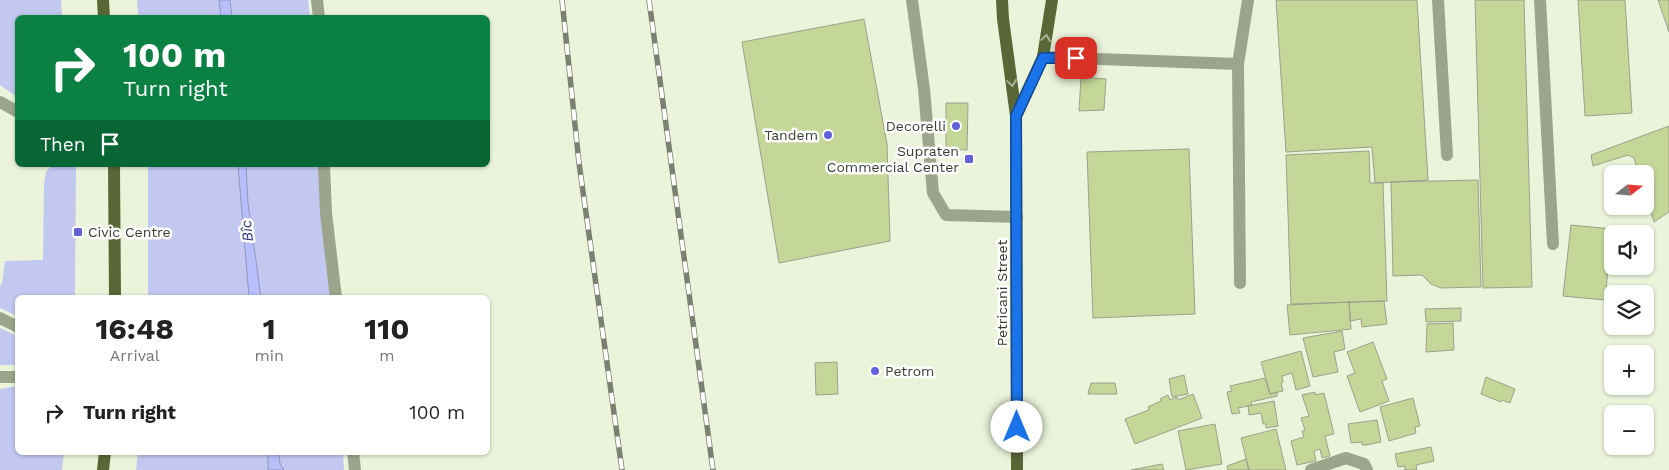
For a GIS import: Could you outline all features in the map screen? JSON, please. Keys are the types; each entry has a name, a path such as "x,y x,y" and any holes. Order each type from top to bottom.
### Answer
{"main road":[{"path":"103,0 104,15"},
{"name":"Petricani Street","path":"1002,0 1016,116 1017,470"},
{"name":"Petricani Street","path":"1016,116 1043,58 1052,0"},
{"path":"114,167 115,295"},
{"path":"102,470 104,455"}],"street":[{"path":"317,0 319,15"},
{"path":"912,0 924,89 933,193 946,215 1017,216"},
{"path":"1240,283 1238,64 1248,0"},
{"path":"1438,0 1447,155"},
{"path":"1540,0 1553,244"},
{"path":"1043,58 1238,64"},
{"path":"0,102 15,110"},
{"path":"324,167 326,213 336,295"},
{"path":"0,318 15,326"},
{"path":"0,378 15,377"},
{"path":"353,455 355,470"},
{"path":"1311,470 1346,458 1364,464 1367,470"}],"shaded area":[{"path":"0,0 61,0 62,15 15,15 15,96 0,85"},
{"path":"137,0 308,0 310,15 138,15"},
{"path":"50,167 76,167 75,295 15,295 15,315 0,308 0,285 2,284 5,261 43,260 44,184 46,172"},
{"path":"148,167 319,167 333,295 148,295"},
{"path":"0,328 15,335 15,365 0,365"},
{"path":"15,386 15,455 64,455 62,470 0,470 0,389"},
{"path":"138,455 343,455 344,470 136,470"}],"water":[{"path":"219,0 230,0 232,15 221,15"},
{"name":"Bîc","path":"238,167 246,167 248,203 261,295 249,295"},
{"path":"268,455 279,455 280,464 284,470 268,470"}],"building":[{"path":"1276,0 1417,0 1428,180 1375,183 1372,147 1286,152"},
{"path":"1475,0 1524,0 1532,287 1483,288"},
{"path":"1578,0 1625,0 1632,113 1585,116"},
{"path":"1658,0 1669,0 1669,32"},
{"path":"864,19 887,144 890,241 779,263 742,42"},
{"path":"1081,77 1106,79 1104,110 1079,111"},
{"path":"946,103 968,103 967,150 946,149"},
{"path":"1669,126 1669,212 1654,222 1652,215 1654,215 1654,165 1636,165 1634,158 1628,155 1593,166 1591,155"},
{"path":"1189,149 1195,314 1093,318 1087,152"},
{"path":"1369,151 1370,183 1383,183 1387,301 1291,304 1286,155"},
{"path":"1478,180 1481,287 1441,288 1431,284 1422,275 1393,276 1391,182"},
{"path":"1571,225 1604,228 1604,275 1607,275 1606,285 1604,285 1604,300 1563,296"},
{"path":"1384,301 1387,324 1362,327 1361,319 1350,321 1349,302"},
{"path":"1349,302 1351,329 1290,335 1287,305"},
{"path":"1461,308 1461,321 1426,322 1425,309"},
{"path":"1453,323 1454,350 1426,352 1427,324"},
{"path":"1342,331 1345,349 1334,352 1338,372 1313,377 1303,338"},
{"path":"1373,342 1387,379 1382,381 1389,401 1360,412 1347,376 1355,373 1347,352"},
{"path":"1301,351 1310,386 1296,390 1292,373 1282,376 1283,391 1270,394 1261,362"},
{"path":"837,362 838,394 816,395 815,363"},
{"path":"1184,375 1188,394 1172,397 1169,379"},
{"path":"1486,377 1515,389 1510,403 1502,400 1501,402 1481,394"},
{"path":"1265,378 1270,394 1277,392 1277,396 1251,402 1252,405 1238,408 1240,413 1232,414 1227,392 1232,391 1230,386"},
{"path":"1091,383 1115,383 1117,394 1088,394"},
{"path":"1315,392 1315,395 1324,393 1334,434 1325,436 1330,456 1322,458 1320,449 1314,451 1316,461 1297,465 1291,441 1304,437 1302,431 1305,430 1301,418 1309,416 1302,395"},
{"path":"1193,394 1202,418 1135,444 1125,419 1149,410 1148,407 1161,401 1160,399 1168,395 1170,400 1177,397 1178,400"},
{"path":"1413,398 1420,426 1415,427 1416,433 1389,441 1380,407"},
{"path":"1274,401 1278,426 1266,428 1266,424 1263,424 1261,413 1249,415 1248,406"},
{"path":"1377,420 1381,442 1366,445 1362,445 1362,442 1351,443 1348,424"},
{"path":"1215,424 1222,464 1186,470 1178,431"},
{"path":"1276,429 1286,470 1249,470 1241,438"},
{"path":"1431,447 1434,461 1416,465 1417,470 1405,470 1405,466 1398,467 1395,454"},
{"path":"1246,459 1249,470 1228,470 1227,466"},
{"path":"1162,464 1164,470 1131,470"}],"railway":[{"path":"562,0 579,163 622,470"},
{"path":"649,0 713,470"}],"place":[{"name":"Decorelli","path":"956,126"},
{"name":"Tandem","path":"828,135"},
{"name":"Supraten Commercial Center","path":"969,159"},
{"name":"Civic Centre","path":"78,232"},
{"name":"Petrom","path":"875,371"}],"route":[{"path":"1017,427 1016,116 1043,58 1076,58"}]}
